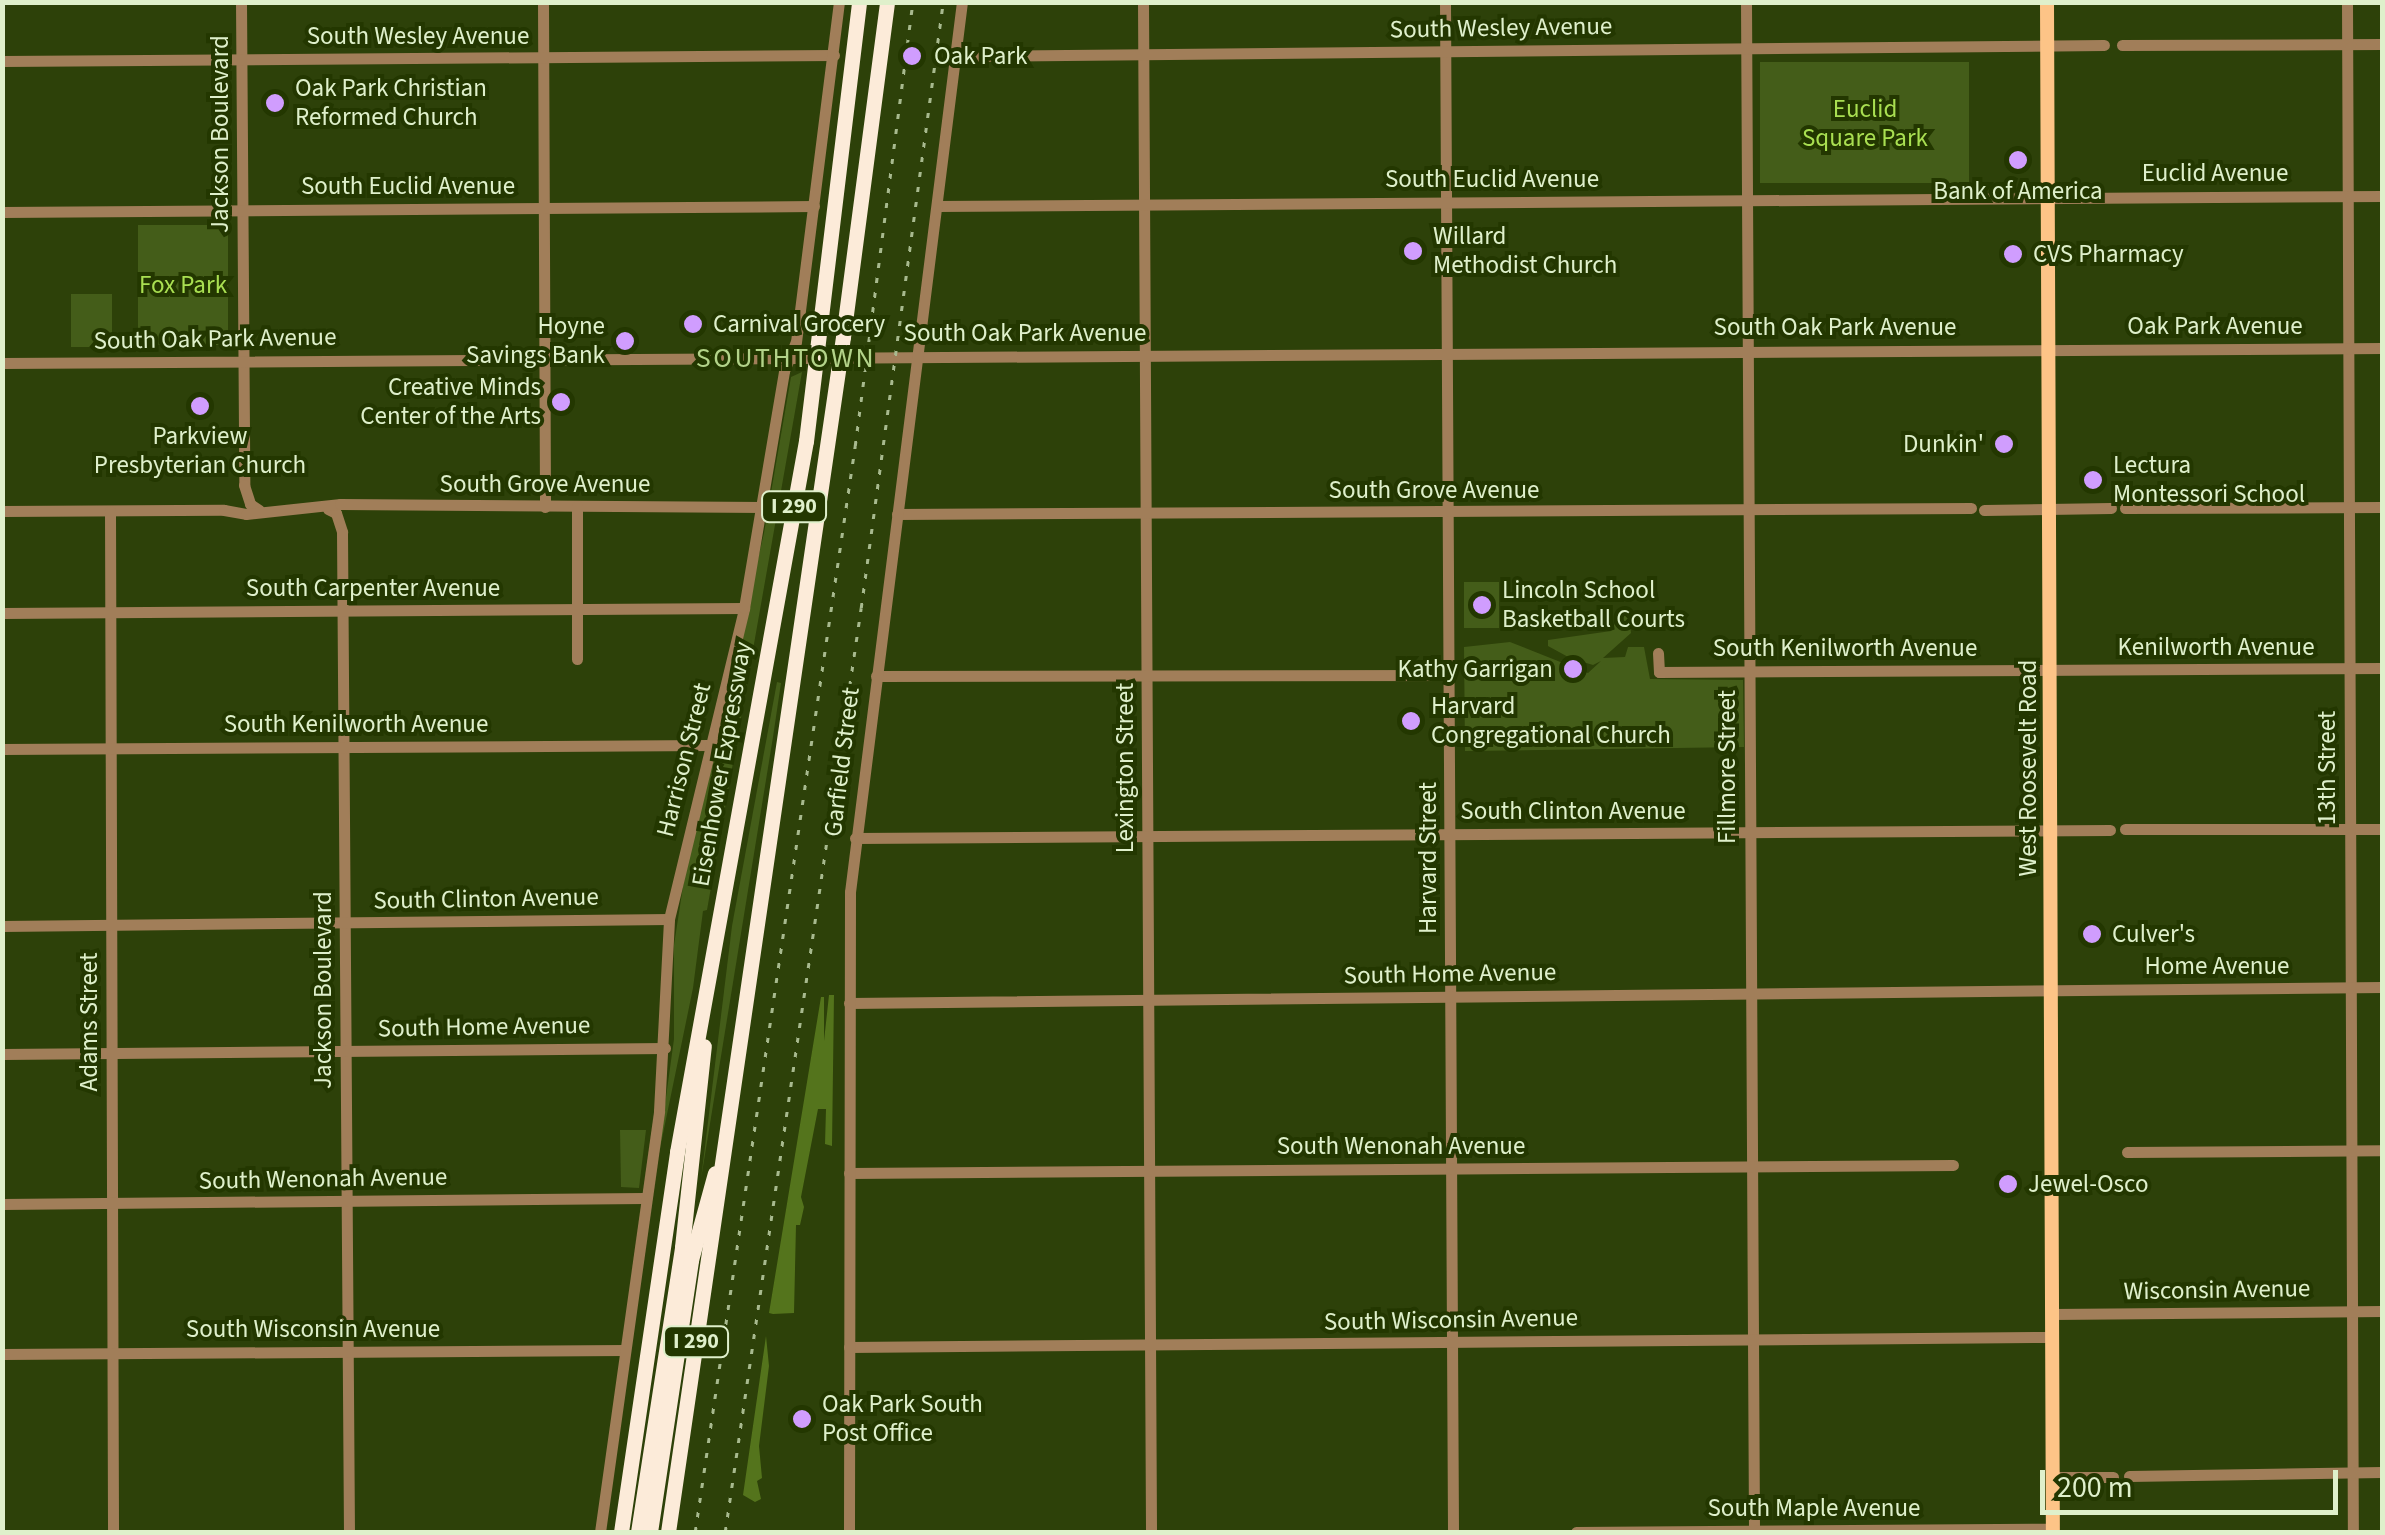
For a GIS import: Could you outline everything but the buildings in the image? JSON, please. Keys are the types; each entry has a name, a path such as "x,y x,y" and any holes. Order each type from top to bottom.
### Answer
{"highway":[{"name":"Eisenhower Expressway","path":"620,1532 704,1007 806,441 859,2"},
{"name":"I 290","path":"668,1532 838,377 886,2"},
{"path":"638,1532 704,1073 704,1007"},
{"path":"650,1532 691,1260 706,1195 724,1150"}],"main road":[{"name":"West Roosevelt Road","path":"2047,2 2053,1531"}],"street":[{"name":"Jackson Boulevard","path":"241,2 244,485 255,507"},
{"path":"543,2 545,507"},
{"name":"Harrison Street","path":"600,1532 665,1048 669,919 744,608 789,356 796,342 839,2"},
{"name":"Garfield Street","path":"849,1532 850,892 962,2"},
{"name":"Lexington Street","path":"1143,2 1151,1532"},
{"name":"Harvard Street","path":"1445,2 1454,1532"},
{"name":"Fillmore Street","path":"1746,2 1754,1530"},
{"name":"13th Street","path":"2347,2 2353,1532"},
{"path":"2122,45 2382,44"},
{"name":"South Wesley Avenue","path":"955,56 2104,45"},
{"name":"South Wesley Avenue","path":"2,61 834,56"},
{"name":"Euclid Avenue","path":"2048,197 2382,196"},
{"name":"South Euclid Avenue","path":"937,206 2048,197"},
{"name":"South Euclid Avenue","path":"2,212 814,206"},
{"name":"Oak Park Avenue","path":"2048,348 2382,348"},
{"name":"South Oak Park Avenue","path":"2,363 2048,348"},
{"name":"South Grove Avenue","path":"2,511 224,510 246,514 255,507 332,511 340,504 364,508 764,507"},
{"path":"577,506 577,658"},
{"path":"2125,508 2382,507"},
{"name":"South Grove Avenue","path":"897,514 2111,508"},
{"name":"Adams Street","path":"110,511 114,1532"},
{"name":"Jackson Boulevard","path":"332,511 342,524 347,1201 344,1532"},
{"name":"South Carpenter Avenue","path":"2,613 744,608"},
{"name":"South Kenilworth Avenue","path":"1658,653 1659,672 2050,670"},
{"name":"Kenilworth Avenue","path":"2050,670 2382,668"},
{"path":"876,676 1450,675"},
{"name":"South Kenilworth Avenue","path":"2,749 710,745"},
{"path":"2125,829 2382,829"},
{"name":"South Clinton Avenue","path":"855,838 2110,830"},
{"name":"South Clinton Avenue","path":"2,926 669,919"},
{"name":"Home Avenue","path":"2051,989 2382,987"},
{"name":"South Home Avenue","path":"850,1004 2051,989"},
{"name":"South Home Avenue","path":"2,1054 665,1048"},
{"path":"2128,1152 2382,1150"},
{"name":"South Wenonah Avenue","path":"850,1173 1953,1165"},
{"name":"South Wenonah Avenue","path":"2,1204 644,1198"},
{"name":"Wisconsin Avenue","path":"2052,1314 2382,1311"},
{"name":"South Wisconsin Avenue","path":"849,1348 2052,1336"},
{"name":"South Wisconsin Avenue","path":"2,1354 625,1350"},
{"path":"2129,1476 2382,1472"},
{"path":"2053,1478 2112,1476"},
{"name":"South Maple Avenue","path":"1576,1532 2053,1531"}],"green space":[{"name":"Euclid Square Park","path":"1760,62 1969,62 1969,183 1760,183"},
{"name":"Fox Park","path":"138,225 228,225 228,345 138,345"},
{"path":"71,294 112,294 112,347 71,347"},
{"path":"802,372 707,910 703,911 693,988 657,1163 606,1532 674,1039 674,945 684,880 764,533 791,377"},
{"name":"Lincoln School Basketball Courts","path":"1464,582 1499,582 1499,628 1464,628"},
{"path":"1620,614 1629,617 1631,633 1603,658 1625,657 1628,647 1644,647 1650,679 1743,680 1744,747 1465,751 1464,647 1510,642 1588,673 1601,661 1593,665 1570,658 1548,646 1548,640 1611,631"},
{"path":"777,682 781,683 773,737 701,1179 732,926"},
{"path":"829,995 834,995 832,1146 825,1144 826,1109 818,1109 801,1197 804,1207 800,1225 796,1225 794,1313 773,1314 769,1313 821,997 824,1041"},
{"path":"620,1130 646,1130 639,1188 621,1187"},
{"path":"766,1336 769,1366 759,1446 762,1478 757,1481 761,1499 755,1502 743,1495"}],"railway":[{"path":"695,1532 855,446 913,2"},
{"path":"725,1532 861,608 943,2"}],"place":[{"name":"Oak Park","path":"912,56"},
{"name":"Oak Park Christian Reformed Church","path":"275,103"},
{"name":"Bank of America","path":"2018,160"},
{"name":"Willard Methodist Church","path":"1413,251"},
{"name":"CVS Pharmacy","path":"2013,254"},
{"name":"Carnival Grocery","path":"693,324"},
{"name":"Hoyne Savings Bank","path":"625,341"},
{"name":"Creative Minds Center of the Arts","path":"561,402"},
{"name":"Parkview Presbyterian Church","path":"200,406"},
{"name":"Dunkin'","path":"2004,444"},
{"name":"Lectura Montessori School","path":"2093,480"},
{"name":"Lincoln School Basketball Courts","path":"1482,605"},
{"name":"Kathy Garrigan","path":"1573,669"},
{"name":"Harvard Congregational Church","path":"1411,721"},
{"name":"Culver's","path":"2092,934"},
{"name":"Jewel-Osco","path":"2008,1184"},
{"name":"Oak Park South Post Office","path":"802,1419"}],"district":[{"name":"SOUTHTOWN","path":"786,358"}]}
